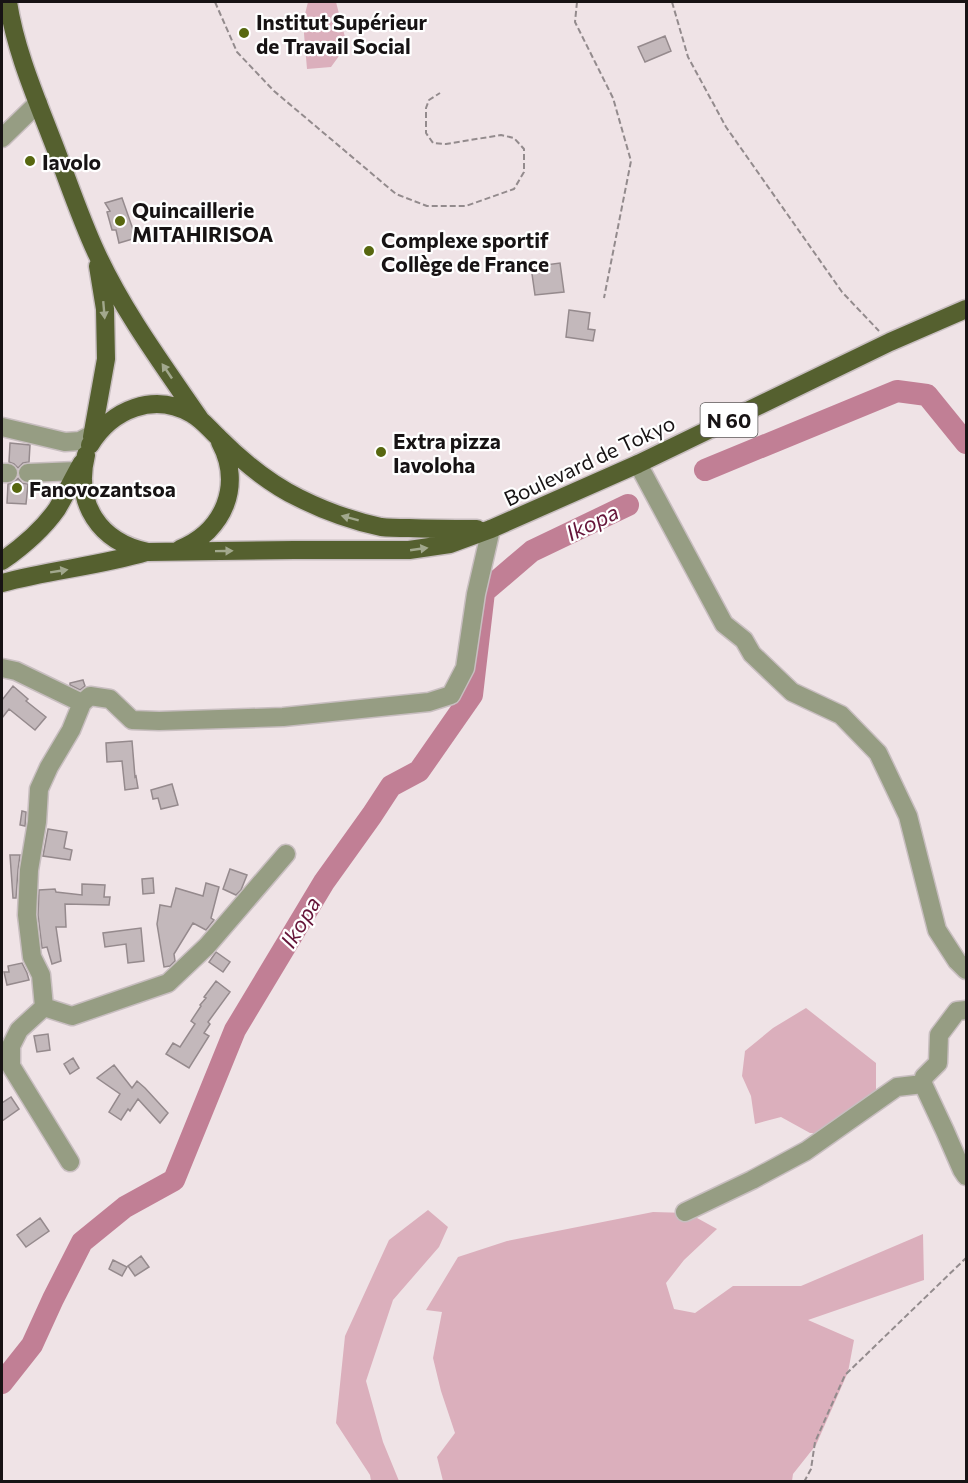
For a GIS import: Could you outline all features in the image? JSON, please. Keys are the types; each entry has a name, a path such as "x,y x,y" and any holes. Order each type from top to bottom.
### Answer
{"main road":[{"path":"8,2 18,45 38,104 96,252 124,305 200,419"},
{"path":"96,252 105,309 106,359 90,444 83,466 83,490 97,523 114,539 136,550 157,552"},
{"name":"Boulevard de Tokyo","path":"157,552 409,550 450,544 491,530 638,464 890,342 966,309"},
{"path":"2,561 36,533 56,510 96,435 113,418 134,408 156,404 168,405 200,419 273,484 298,498 339,515 383,527 491,530"},
{"path":"2,583 26,576 178,549 200,538 214,525 224,510 228,498 230,473 228,460 218,437"}],"street":[{"path":"2,138 38,104"},
{"path":"2,428 65,442 80,441 90,444"},
{"path":"638,464 724,624 744,640 752,654 792,692 841,715 878,753 908,816 937,930 957,961 966,970"},
{"path":"28,473 77,471"},
{"path":"44,1007 41,975 32,957 27,915 39,789 71,730 82,703 90,696 110,699 132,720 159,721 283,717 429,702 451,695 465,668 476,594 491,530"},
{"path":"2,668 16,671 82,703"},
{"path":"44,1007 72,1016 168,983 207,945 286,854"},
{"path":"44,1007 19,1030 11,1046 6,1068 70,1162"},
{"path":"966,1010 957,1011 939,1035 938,1063 924,1077 922,1084 966,1176"},
{"path":"685,1212 806,1151 897,1087 922,1084"}],"path":[{"path":"215,2 237,52 274,91 396,194 427,206 466,206 514,189 524,172 524,149 514,138 501,135 446,144 433,143 426,133 426,108 429,100 440,93"},
{"path":"577,2 574,22 613,98 631,161 604,298"},
{"path":"672,2 688,57 726,127 842,292 890,342"},
{"path":"804,1482 811,1469 815,1442 845,1375 966,1258"}],"shaded area":[{"path":"308,2 336,2 347,45 331,67 307,69 303,22"},
{"path":"806,1008 876,1063 876,1100 834,1134 810,1133 781,1117 755,1124 751,1096 742,1076 745,1051 773,1028"},
{"path":"428,1210 448,1227 439,1247 393,1300 366,1381 383,1442 399,1481 371,1481 370,1475 336,1423 345,1336 389,1240"},
{"path":"653,1212 688,1213 717,1229 684,1260 666,1283 674,1309 695,1313 733,1286 801,1286 923,1234 924,1280 808,1320 854,1340 848,1372 816,1445 793,1474 792,1481 443,1481 437,1457 455,1433 433,1358 442,1312 426,1310 458,1257 507,1241"}],"building":[{"path":"665,36 671,51 645,62 638,47"},
{"name":"Quincaillerie MITAHIRISOA","path":"122,198 136,238 119,243 116,230 112,230 107,212 110,211 105,203"},
{"path":"560,263 564,292 535,295 531,267"},
{"path":"569,310 590,313 588,329 595,330 593,341 566,337"},
{"path":"10,443 30,445 29,462 23,463 18,468 9,462"},
{"path":"18,478 22,483 28,484 26,504 7,503 8,484"},
{"path":"83,680 85,686 80,690 70,685 70,683"},
{"path":"13,686 28,699 26,701 46,717 35,730 9,709 2,718 2,700"},
{"path":"132,741 138,788 125,790 122,761 107,762 106,743"},
{"path":"172,784 178,805 161,809 158,798 153,799 151,790"},
{"path":"22,811 26,812 25,826 20,825"},
{"path":"48,829 67,832 64,848 72,850 70,860 43,856"},
{"path":"10,855 20,855 16,898 13,898"},
{"path":"230,869 247,875 241,890 236,895 223,889"},
{"path":"153,878 154,893 143,894 142,879"},
{"path":"206,883 219,887 211,918 214,920 206,930 193,923 174,954 175,961 170,966 164,967 157,924 160,905 171,907 176,888 203,896"},
{"path":"82,884 105,885 104,897 110,897 109,905 65,904 66,927 56,927 61,961 52,964 47,947 42,948 38,915 39,890 55,889 56,892 82,895"},
{"path":"141,928 144,961 128,963 126,944 105,947 103,933"},
{"path":"216,952 230,962 223,972 209,962"},
{"path":"22,963 29,980 7,985 4,972 9,972 8,966"},
{"path":"216,981 230,992 208,1022 210,1024 204,1033 209,1036 189,1068 166,1054 173,1043 180,1047 195,1024 191,1021 206,998 204,997"},
{"path":"48,1034 50,1050 37,1052 34,1036"},
{"path":"73,1058 79,1068 70,1074 64,1064"},
{"path":"114,1065 132,1088 137,1081 168,1113 160,1123 138,1099 121,1120 109,1112 120,1094 97,1078"},
{"path":"11,1097 19,1109 2,1121 2,1103"},
{"path":"40,1218 49,1231 26,1247 17,1235"},
{"path":"141,1256 149,1267 135,1276 128,1266"},
{"path":"113,1260 127,1267 122,1276 109,1269"}],"waterway":[{"name":"Ikopa","path":"705,470 897,391 927,395 966,443"},
{"name":"Ikopa","path":"2,1383 32,1345 82,1242 125,1207 174,1180 235,1030 324,882 391,786 419,771 472,695 484,592 532,551 628,505"}],"place":[{"name":"Institut Supérieur de Travail Social","path":"244,33"},
{"name":"Iavolo","path":"30,161"},
{"name":"Quincaillerie MITAHIRISOA","path":"120,221"},
{"name":"Complexe sportif Collège de France","path":"369,251"},
{"name":"Extra pizza Iavoloha","path":"381,452"},
{"name":"Fanovozantsoa","path":"17,488"}]}
